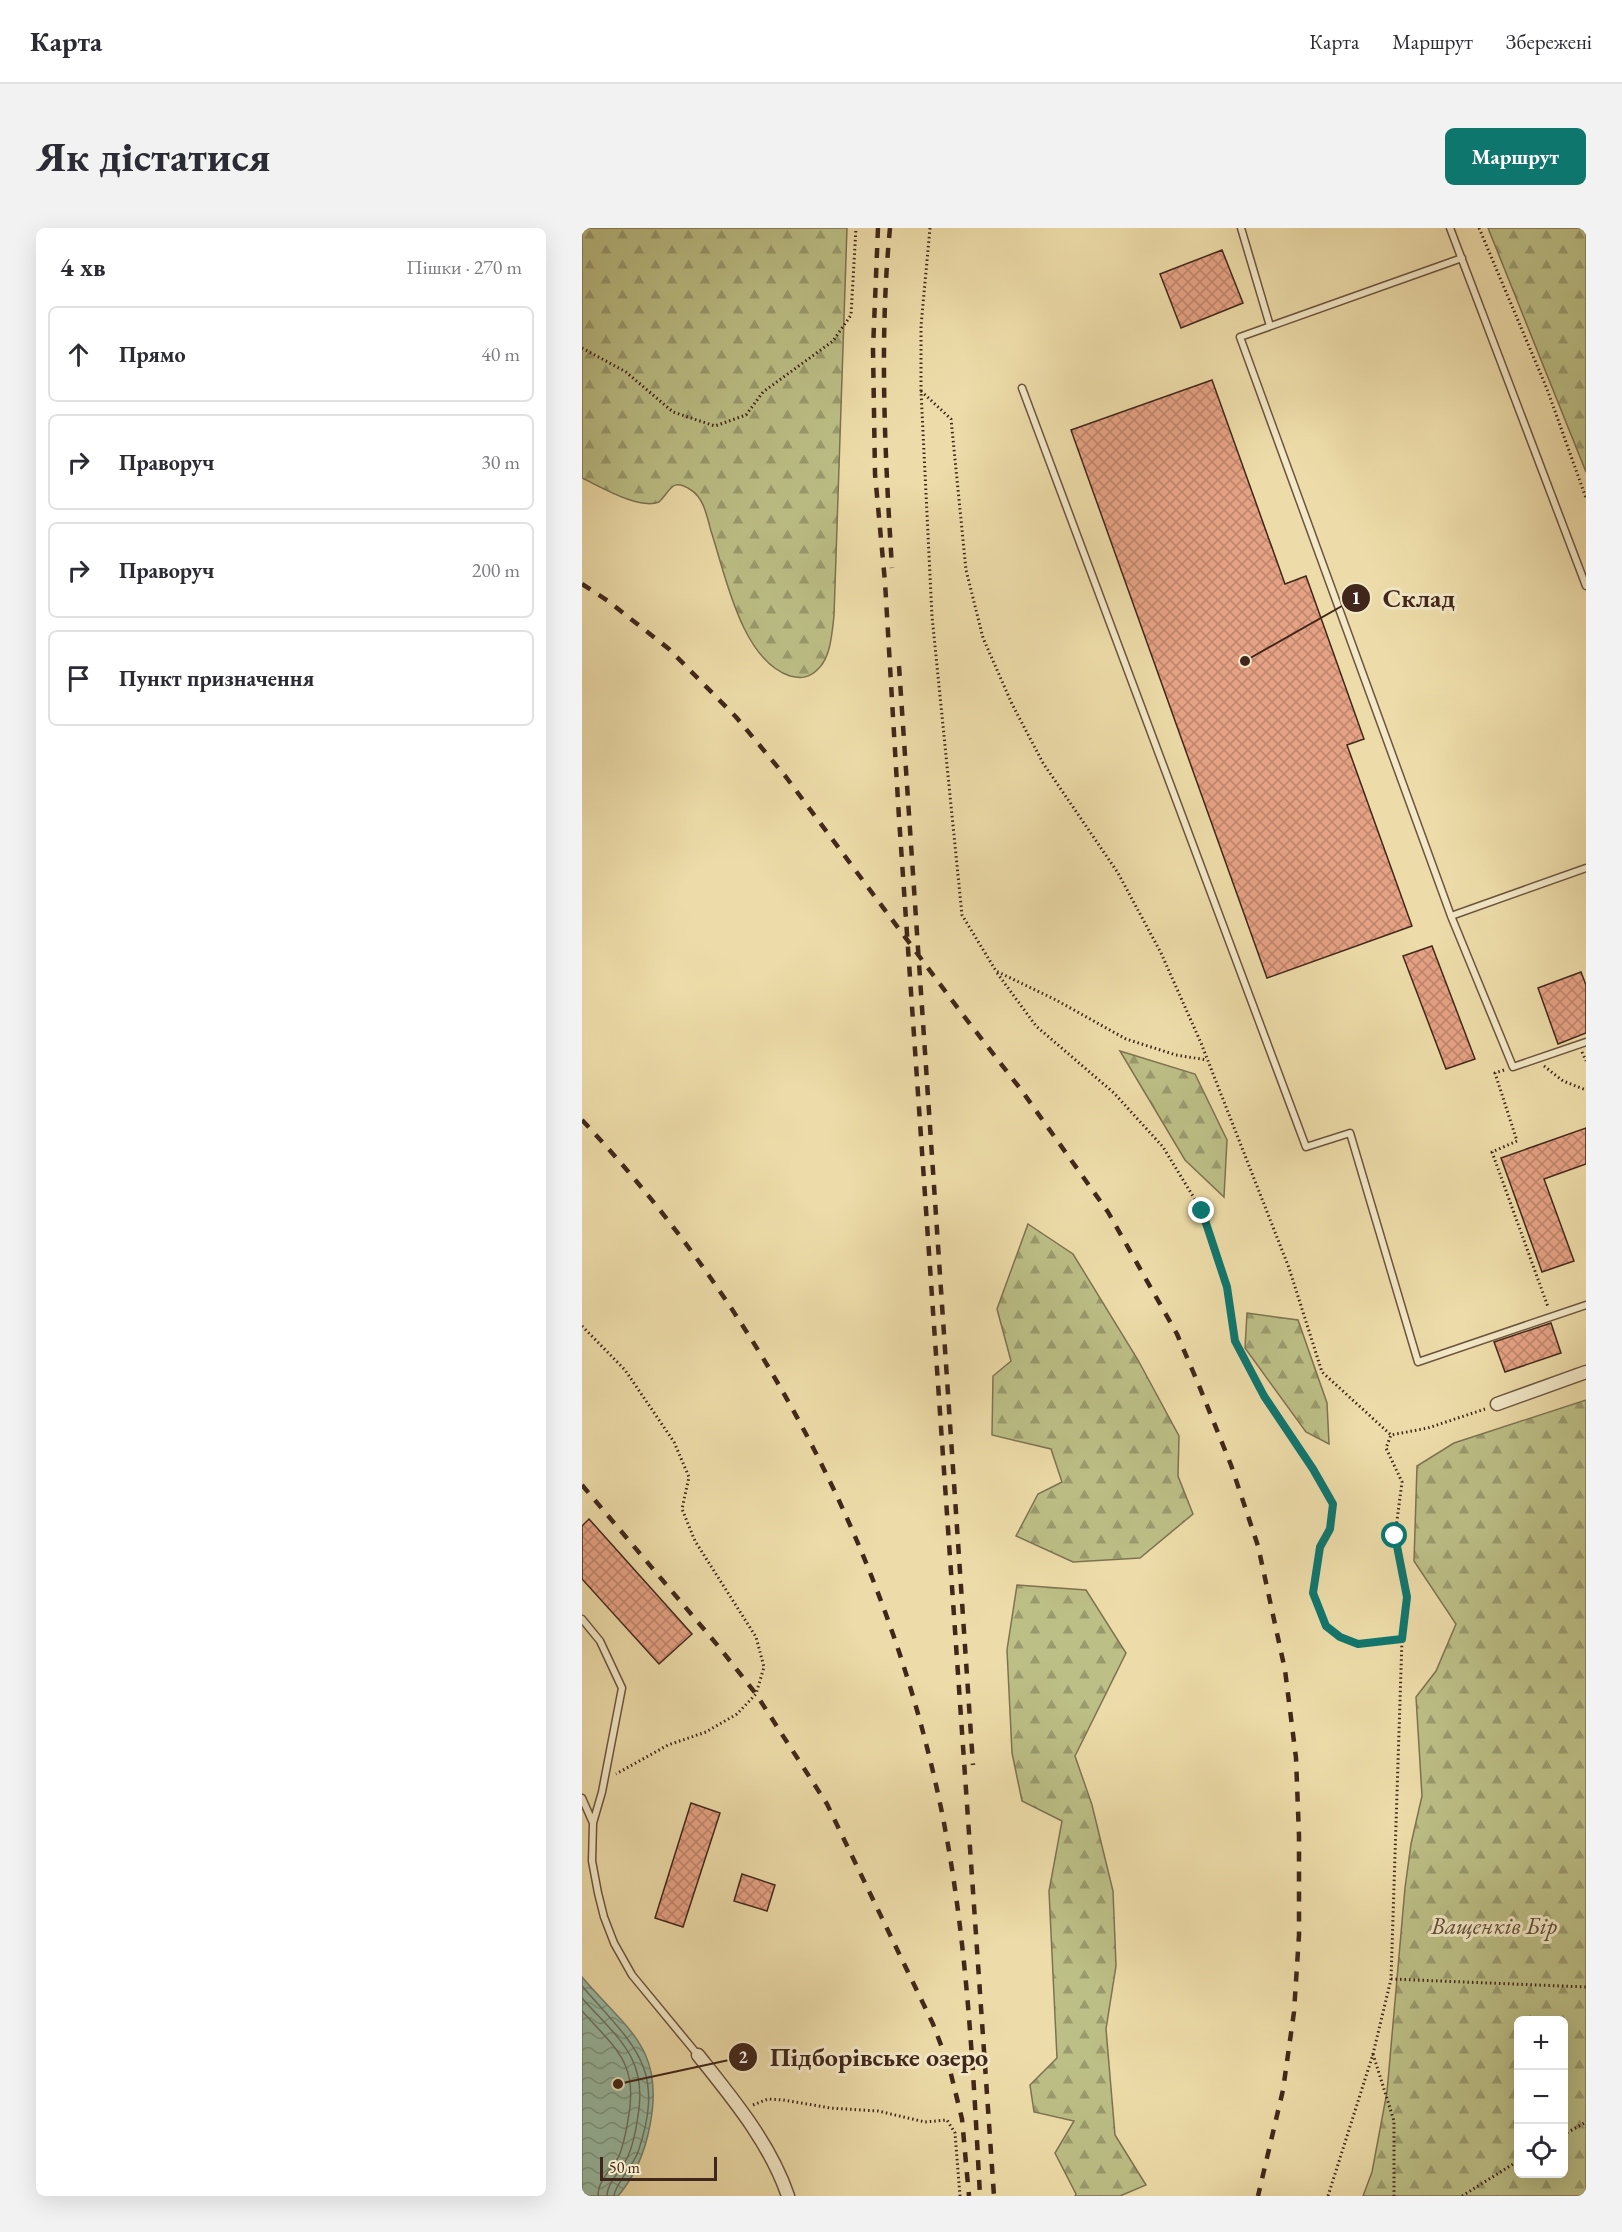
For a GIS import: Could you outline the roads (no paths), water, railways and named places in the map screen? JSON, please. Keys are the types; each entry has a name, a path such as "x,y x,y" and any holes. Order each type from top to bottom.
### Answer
{"street":[{"path":"1497,1404 1586,1372"},
{"path":"698,2055 740,2109 769,2152 788,2196"}],"lane":[{"path":"1241,228 1270,326"},
{"path":"1450,228 1586,586"},
{"path":"1462,258 1240,337 1451,916 1513,1067 1586,1042"},
{"path":"1022,388 1306,1147 1350,1133 1418,1362 1586,1305"},
{"path":"1451,916 1586,868"},
{"path":"582,1619 600,1641 622,1688 593,1824 592,1861 604,1917 614,1943 632,1975 698,2055"},
{"path":"582,1798 593,1824"}],"water":[{"path":"582,1977 638,2042 647,2058 652,2077 653,2099 645,2145 635,2171 618,2196 582,2196"}],"railway":[{"path":"878,228 873,349 875,474 885,582 899,818 994,2196"},
{"path":"890,228 884,355 885,440 892,568"},
{"path":"582,584 608,601 669,649 736,717 786,777 1022,1091 1108,1212 1177,1334 1200,1388 1231,1465 1258,1546 1285,1670 1296,1758 1299,1935 1294,2012 1283,2090 1258,2196"},
{"path":"899,666 973,1765"},
{"path":"582,1120 647,1194 706,1272 760,1354 809,1439 851,1528 888,1619 918,1713 950,1856 968,2001 980,2196"},
{"path":"582,1485 756,1694 827,1804 933,2024 949,2066 962,2119 969,2196"}],"place":[{"name":"Склад","path":"1245,661"},
{"name":"Підборівське озеро","path":"618,2084"}],"park label":[{"name":"Ващенків Бір","path":"1494,1925"}]}
